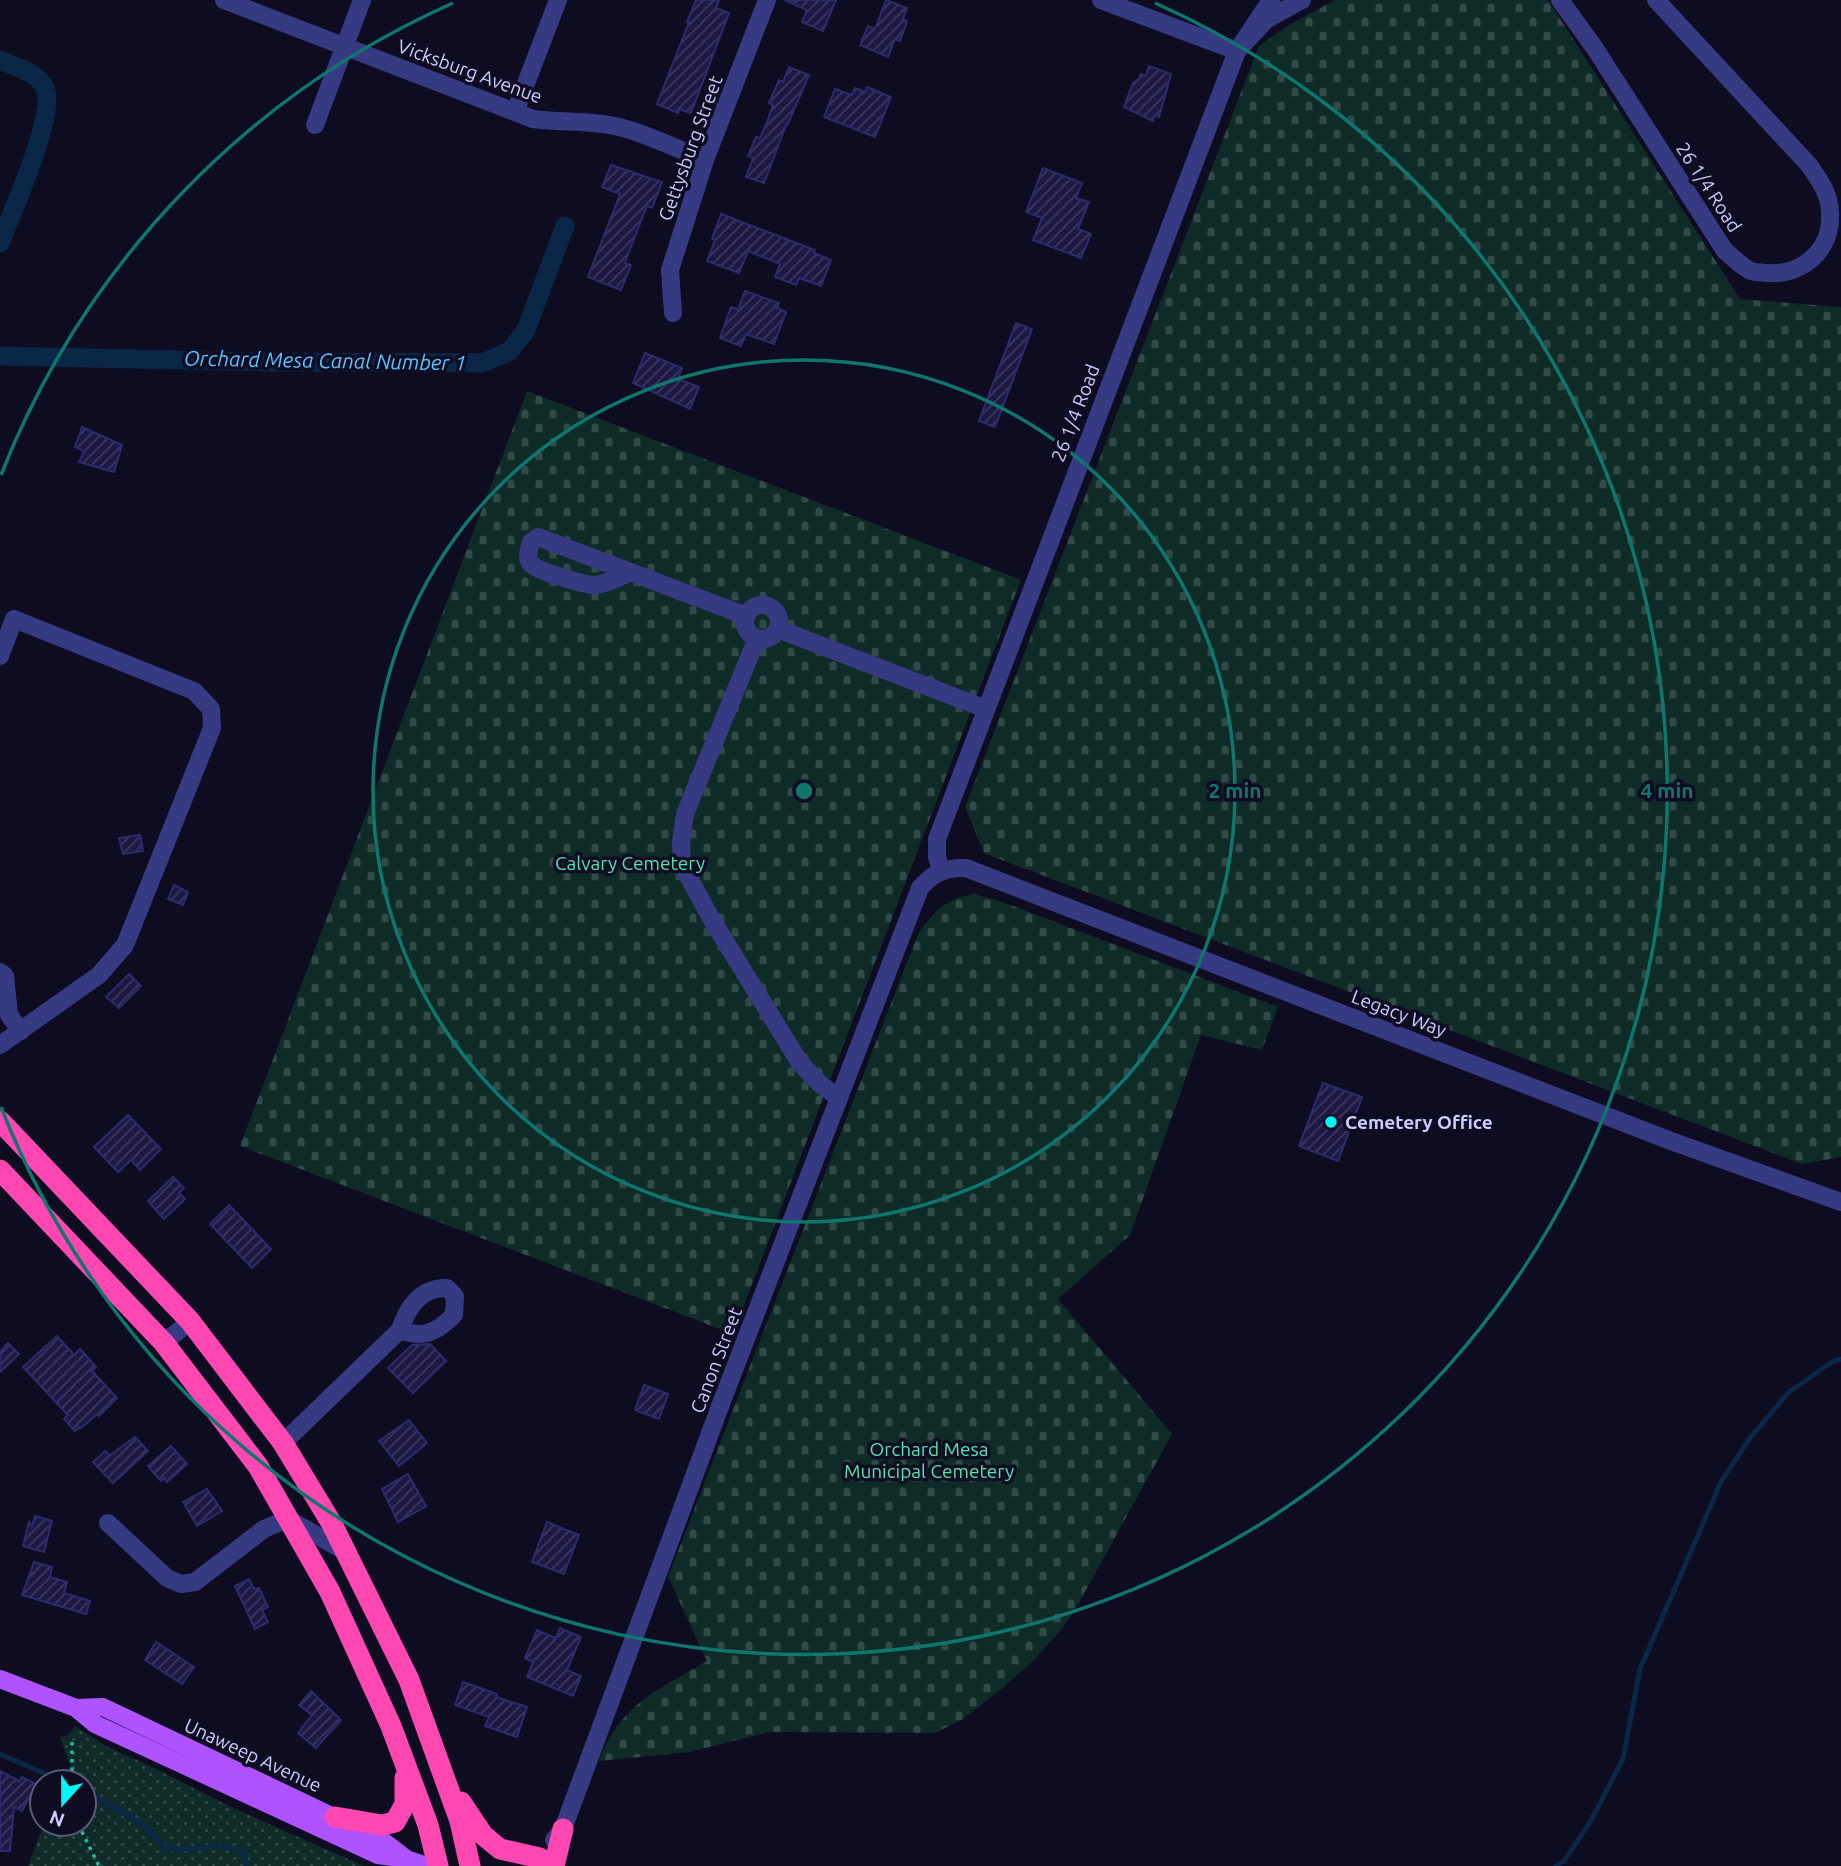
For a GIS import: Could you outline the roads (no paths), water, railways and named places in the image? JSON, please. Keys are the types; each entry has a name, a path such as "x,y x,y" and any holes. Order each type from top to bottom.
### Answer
{"highway":[{"path":"2,1127 190,1321 283,1443 332,1524 409,1680 460,1821 470,1866"},
{"path":"0,1170 164,1343 258,1466 330,1592 391,1726 428,1825 438,1866"},
{"path":"335,1817 382,1825 396,1822 405,1804 406,1765"},
{"path":"445,1779 483,1835 500,1849 542,1863 563,1829"}],"main road":[{"name":"Unaweep Avenue","path":"0,1679 76,1708 95,1724 378,1855 406,1859 427,1866"},
{"name":"Unaweep Avenue","path":"76,1708 103,1707 382,1840 406,1859"}],"street":[{"name":"Vicksburg Avenue","path":"224,0 533,119 584,121 620,127 705,160"},
{"path":"314,125 362,0"},
{"path":"515,112 558,0"},
{"name":"Gettysburg Street","path":"673,313 670,270 705,160 767,0"},
{"path":"1101,0 1237,51 1271,0"},
{"name":"26 1/4 Road","path":"941,870 937,857 937,839 1237,51 1266,20 1302,0"},
{"name":"26 1/4 Road","path":"1560,0 1594,47 1725,251 1752,272 1783,274 1802,268 1818,251 1828,233 1830,215 1826,190 1809,165 1656,0"},
{"path":"630,572 620,578 594,585 538,569 529,562 527,553 531,542 538,537 746,616"},
{"path":"760,605 769,607 776,612 778,629 765,639 757,638 749,633 746,616 760,605"},
{"path":"0,656 14,619 194,691 211,709 212,728 125,945 99,975 0,1045"},
{"path":"778,629 986,709"},
{"path":"757,638 685,814 681,842 682,865 712,920 800,1063 820,1084 839,1098"},
{"name":"Legacy Way","path":"941,870 952,867 966,868 1671,1141 1841,1202"},
{"name":"Canon Street","path":"563,1829 718,1414 920,888 941,870"},
{"path":"0,972 5,976 9,1015 20,1031"},
{"path":"164,1343 190,1321"},
{"path":"283,1443 400,1330"},
{"path":"108,1522 167,1578 181,1584 195,1582 264,1529 288,1519 345,1552"}],"waterway":[{"path":"0,60 37,78 45,88 47,101 39,140 0,243"},
{"name":"Orchard Mesa Canal Number 1","path":"0,356 267,362 483,363 510,351 526,330 565,226"},
{"path":"1556,1866 1565,1860 1590,1822 1623,1759 1640,1669 1721,1482 1750,1438 1789,1392 1832,1362 1841,1359"},
{"path":"0,1754 32,1768"},
{"path":"98,1798 145,1826 164,1847 175,1850 220,1846 243,1851 247,1866"}],"place":[{"name":"Cemetery Office","path":"1331,1122"}],"park label":[{"name":"Calvary Cemetery","path":"630,863"},
{"name":"Orchard Mesa Municipal Cemetery","path":"929,1460"}]}
